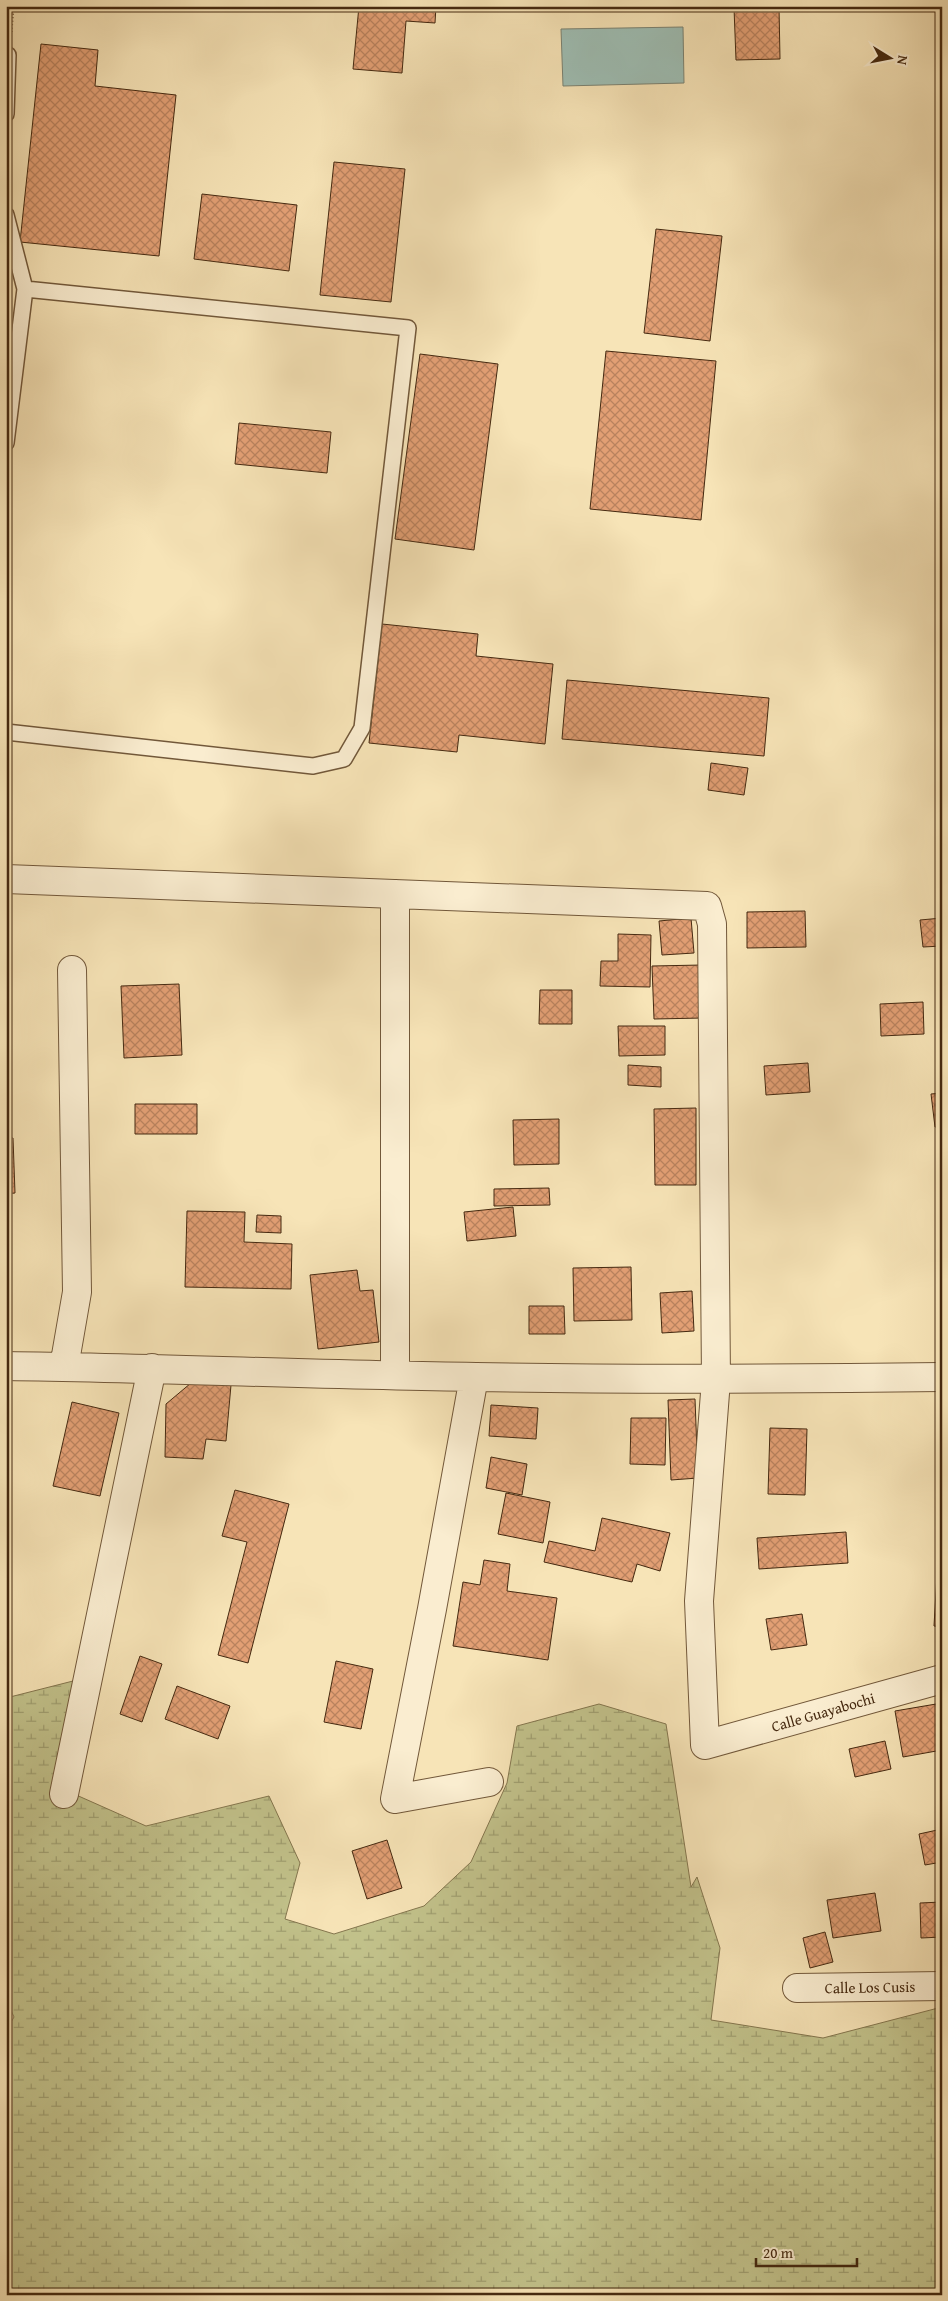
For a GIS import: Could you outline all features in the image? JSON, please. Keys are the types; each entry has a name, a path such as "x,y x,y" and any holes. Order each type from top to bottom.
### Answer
{"street":[{"path":"6,879 707,906 712,924 716,1380"},
{"path":"395,894 395,1375"},
{"path":"64,1367 77,1292 72,970"},
{"path":"6,1366 474,1377 716,1380 942,1377"},
{"path":"64,1794 152,1368"},
{"path":"474,1377 395,1799 489,1782"},
{"name":"Calle Guayabochi","path":"716,1380 699,1601 705,1746 942,1679"},
{"name":"Calle Los Cusis","path":"797,1988 942,1986"}],"lane":[{"path":"6,114 8,55"},
{"path":"6,214 25,289 6,443"},
{"path":"6,732 313,766 344,759 362,728 408,328 25,289"}],"green space":[{"path":"77,1680 74,1794 146,1826 269,1796 300,1863 285,1919 334,1934 424,1906 471,1862 507,1783 517,1726 599,1704 666,1724 691,1887 697,1877 720,1948 711,2020 823,2038 942,2007 942,2295 6,2295 6,2031 14,2017 6,2000 6,1698"}],"water":[{"path":"683,27 684,83 563,86 561,29"}],"building":[{"path":"359,6 436,6 435,23 406,21 402,73 353,69"},
{"path":"779,7 780,59 736,60 734,8"},
{"path":"41,44 98,50 95,86 176,95 159,256 20,242"},
{"path":"334,162 405,169 391,302 320,295"},
{"path":"202,194 297,205 289,271 194,259"},
{"path":"656,229 722,236 710,341 644,333"},
{"path":"606,351 716,361 701,520 590,509"},
{"path":"420,354 498,364 474,550 395,539"},
{"path":"239,423 331,432 327,473 235,464"},
{"path":"382,624 478,634 476,656 553,664 545,744 459,735 457,752 369,743"},
{"path":"567,680 769,698 764,756 562,739"},
{"path":"711,763 748,768 744,795 708,790"},
{"path":"805,911 806,947 747,948 747,912"},
{"path":"691,918 694,953 662,955 659,921"},
{"path":"942,918 942,946 923,947 920,920"},
{"path":"618,934 651,935 650,987 600,986 601,961 618,961"},
{"path":"702,965 703,1018 654,1019 652,966"},
{"path":"179,984 182,1055 124,1058 121,986"},
{"path":"540,990 572,990 572,1024 539,1024"},
{"path":"923,1002 924,1034 881,1036 880,1004"},
{"path":"618,1026 665,1026 665,1055 619,1056"},
{"path":"808,1063 810,1092 766,1095 764,1066"},
{"path":"628,1065 661,1067 661,1087 628,1085"},
{"path":"942,1093 942,1126 935,1127 931,1094"},
{"path":"135,1104 197,1104 197,1134 135,1134"},
{"path":"696,1108 696,1185 655,1185 654,1109"},
{"path":"559,1119 559,1164 514,1165 513,1120"},
{"path":"6,1138 13,1138 15,1193 6,1194"},
{"path":"549,1188 550,1205 494,1206 494,1189"},
{"path":"513,1207 516,1236 467,1241 464,1212"},
{"path":"187,1211 245,1212 244,1242 292,1244 291,1289 185,1287"},
{"path":"257,1215 281,1216 281,1233 256,1232"},
{"path":"631,1267 632,1320 574,1321 573,1268"},
{"path":"357,1270 360,1291 373,1290 379,1342 318,1349 310,1275"},
{"path":"692,1291 694,1331 662,1333 660,1293"},
{"path":"529,1306 564,1306 565,1334 529,1334"},
{"path":"191,1383 231,1385 226,1441 206,1439 203,1459 165,1457 166,1404"},
{"path":"695,1399 698,1478 671,1480 668,1400"},
{"path":"72,1402 119,1413 100,1496 53,1486"},
{"path":"491,1405 538,1408 536,1439 489,1436"},
{"path":"631,1418 666,1418 665,1465 630,1464"},
{"path":"770,1428 807,1429 805,1495 768,1494"},
{"path":"491,1457 527,1464 522,1495 486,1488"},
{"path":"235,1490 289,1504 248,1663 218,1655 247,1542 222,1536"},
{"path":"506,1493 550,1502 543,1543 498,1534"},
{"path":"602,1518 670,1533 660,1571 637,1564 632,1582 544,1562 549,1541 595,1551"},
{"path":"846,1532 848,1563 759,1569 757,1538"},
{"path":"484,1560 510,1564 507,1591 557,1598 548,1660 453,1646 463,1582 480,1585"},
{"path":"937,1574 942,1574 942,1627 934,1626"},
{"path":"802,1614 807,1645 771,1650 766,1619"},
{"path":"140,1656 162,1664 142,1722 120,1714"},
{"path":"336,1661 373,1669 361,1729 324,1722"},
{"path":"177,1686 230,1706 218,1739 165,1719"},
{"path":"942,1703 942,1750 903,1757 895,1711"},
{"path":"885,1741 891,1769 855,1777 849,1749"},
{"path":"942,1829 942,1862 925,1865 919,1834"},
{"path":"387,1840 402,1888 367,1899 352,1851"},
{"path":"875,1893 881,1931 833,1938 827,1900"},
{"path":"942,1902 942,1937 921,1938 920,1903"},
{"path":"825,1932 833,1962 810,1968 803,1938"}]}
